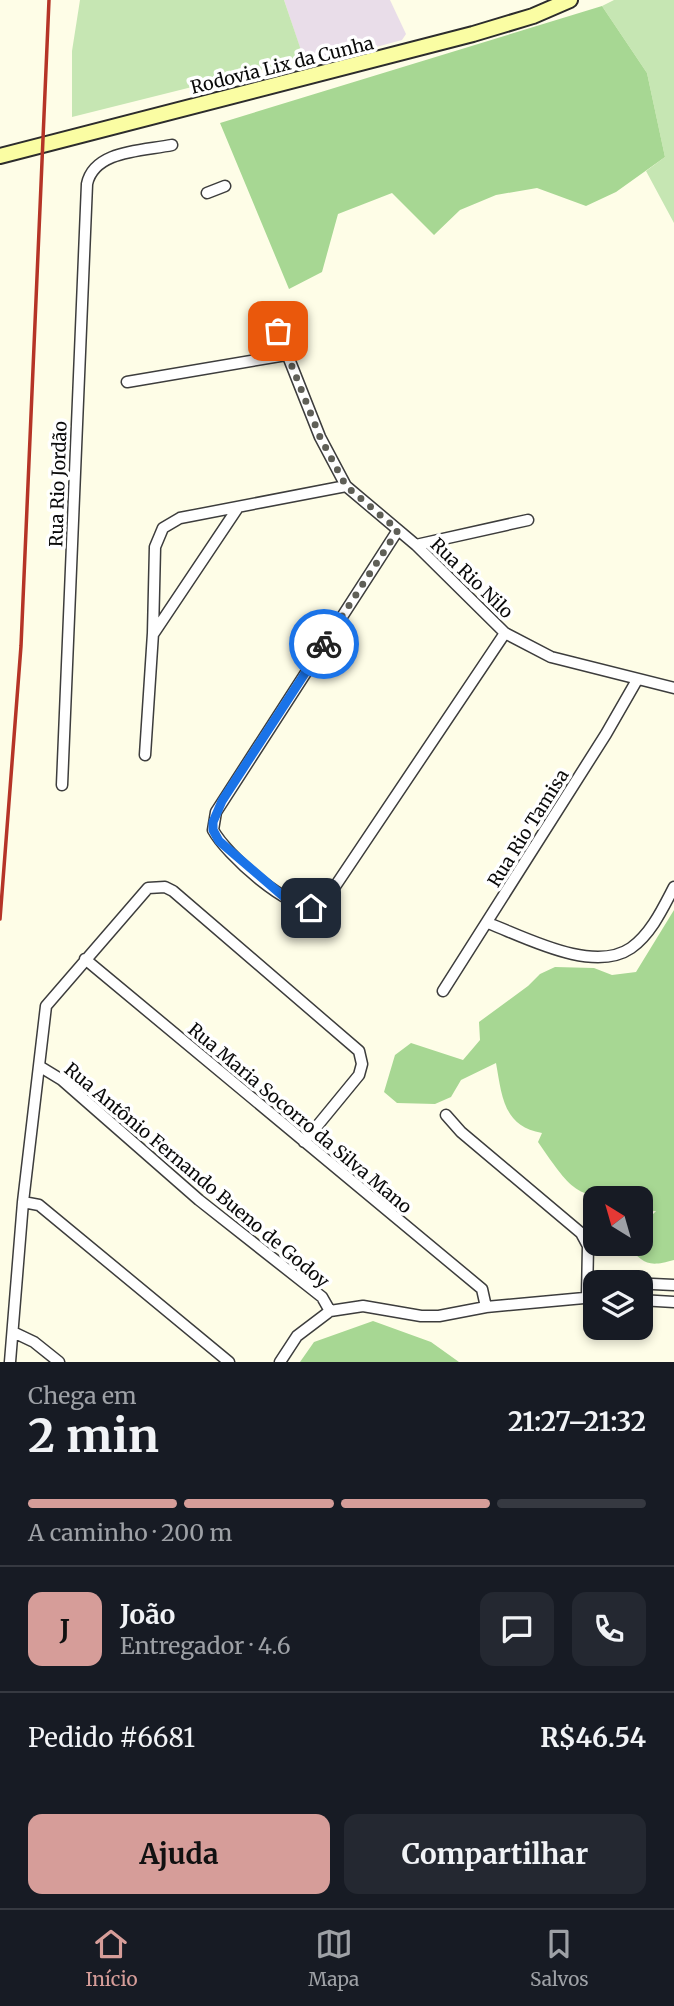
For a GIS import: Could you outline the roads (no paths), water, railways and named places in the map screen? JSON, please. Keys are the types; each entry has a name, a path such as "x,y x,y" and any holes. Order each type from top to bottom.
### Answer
{"main road":[{"name":"Rodovia Lix da Cunha","path":"0,156 473,34 533,16 570,0"}],"street":[{"name":"Rua Rio Jordão","path":"62,785 87,184 93,168 104,159 172,145"},
{"path":"207,193 225,186"},
{"name":"Rua Rio Nilo","path":"278,331 320,437 346,486 416,545 505,633 551,657 674,688"},
{"path":"127,382 286,355"},
{"path":"145,755 153,633 155,547 163,528 180,518 346,486"},
{"path":"153,633 237,509"},
{"path":"416,545 528,520"},
{"path":"398,530 222,801 213,822 213,830 219,841 291,903 318,907 337,885 505,633"},
{"name":"Rua Rio Tamisa","path":"443,992 637,680"},
{"path":"10,1362 23,1202 46,1006 140,893 155,886 173,891 353,1042 361,1058 359,1075 304,1142"},
{"path":"488,923 584,957 606,957 623,952 642,938 674,887"},
{"name":"Rua Maria Socorro da Silva Mano","path":"85,959 482,1289 486,1307"},
{"name":"Rua Antônio Fernando Bueno de Godoy","path":"39,1066 62,1080 199,1200 322,1297 330,1311"},
{"path":"446,1115 461,1132 581,1233 588,1246 589,1270"},
{"path":"23,1202 39,1205 229,1362"},
{"path":"653,1284 674,1285"},
{"path":"280,1362 297,1336 330,1311 363,1306 421,1316 583,1298"},
{"path":"653,1301 674,1302"},
{"path":"13,1332 34,1342 59,1362"}],"railway":[{"path":"0,919 21,646 49,0"}]}
